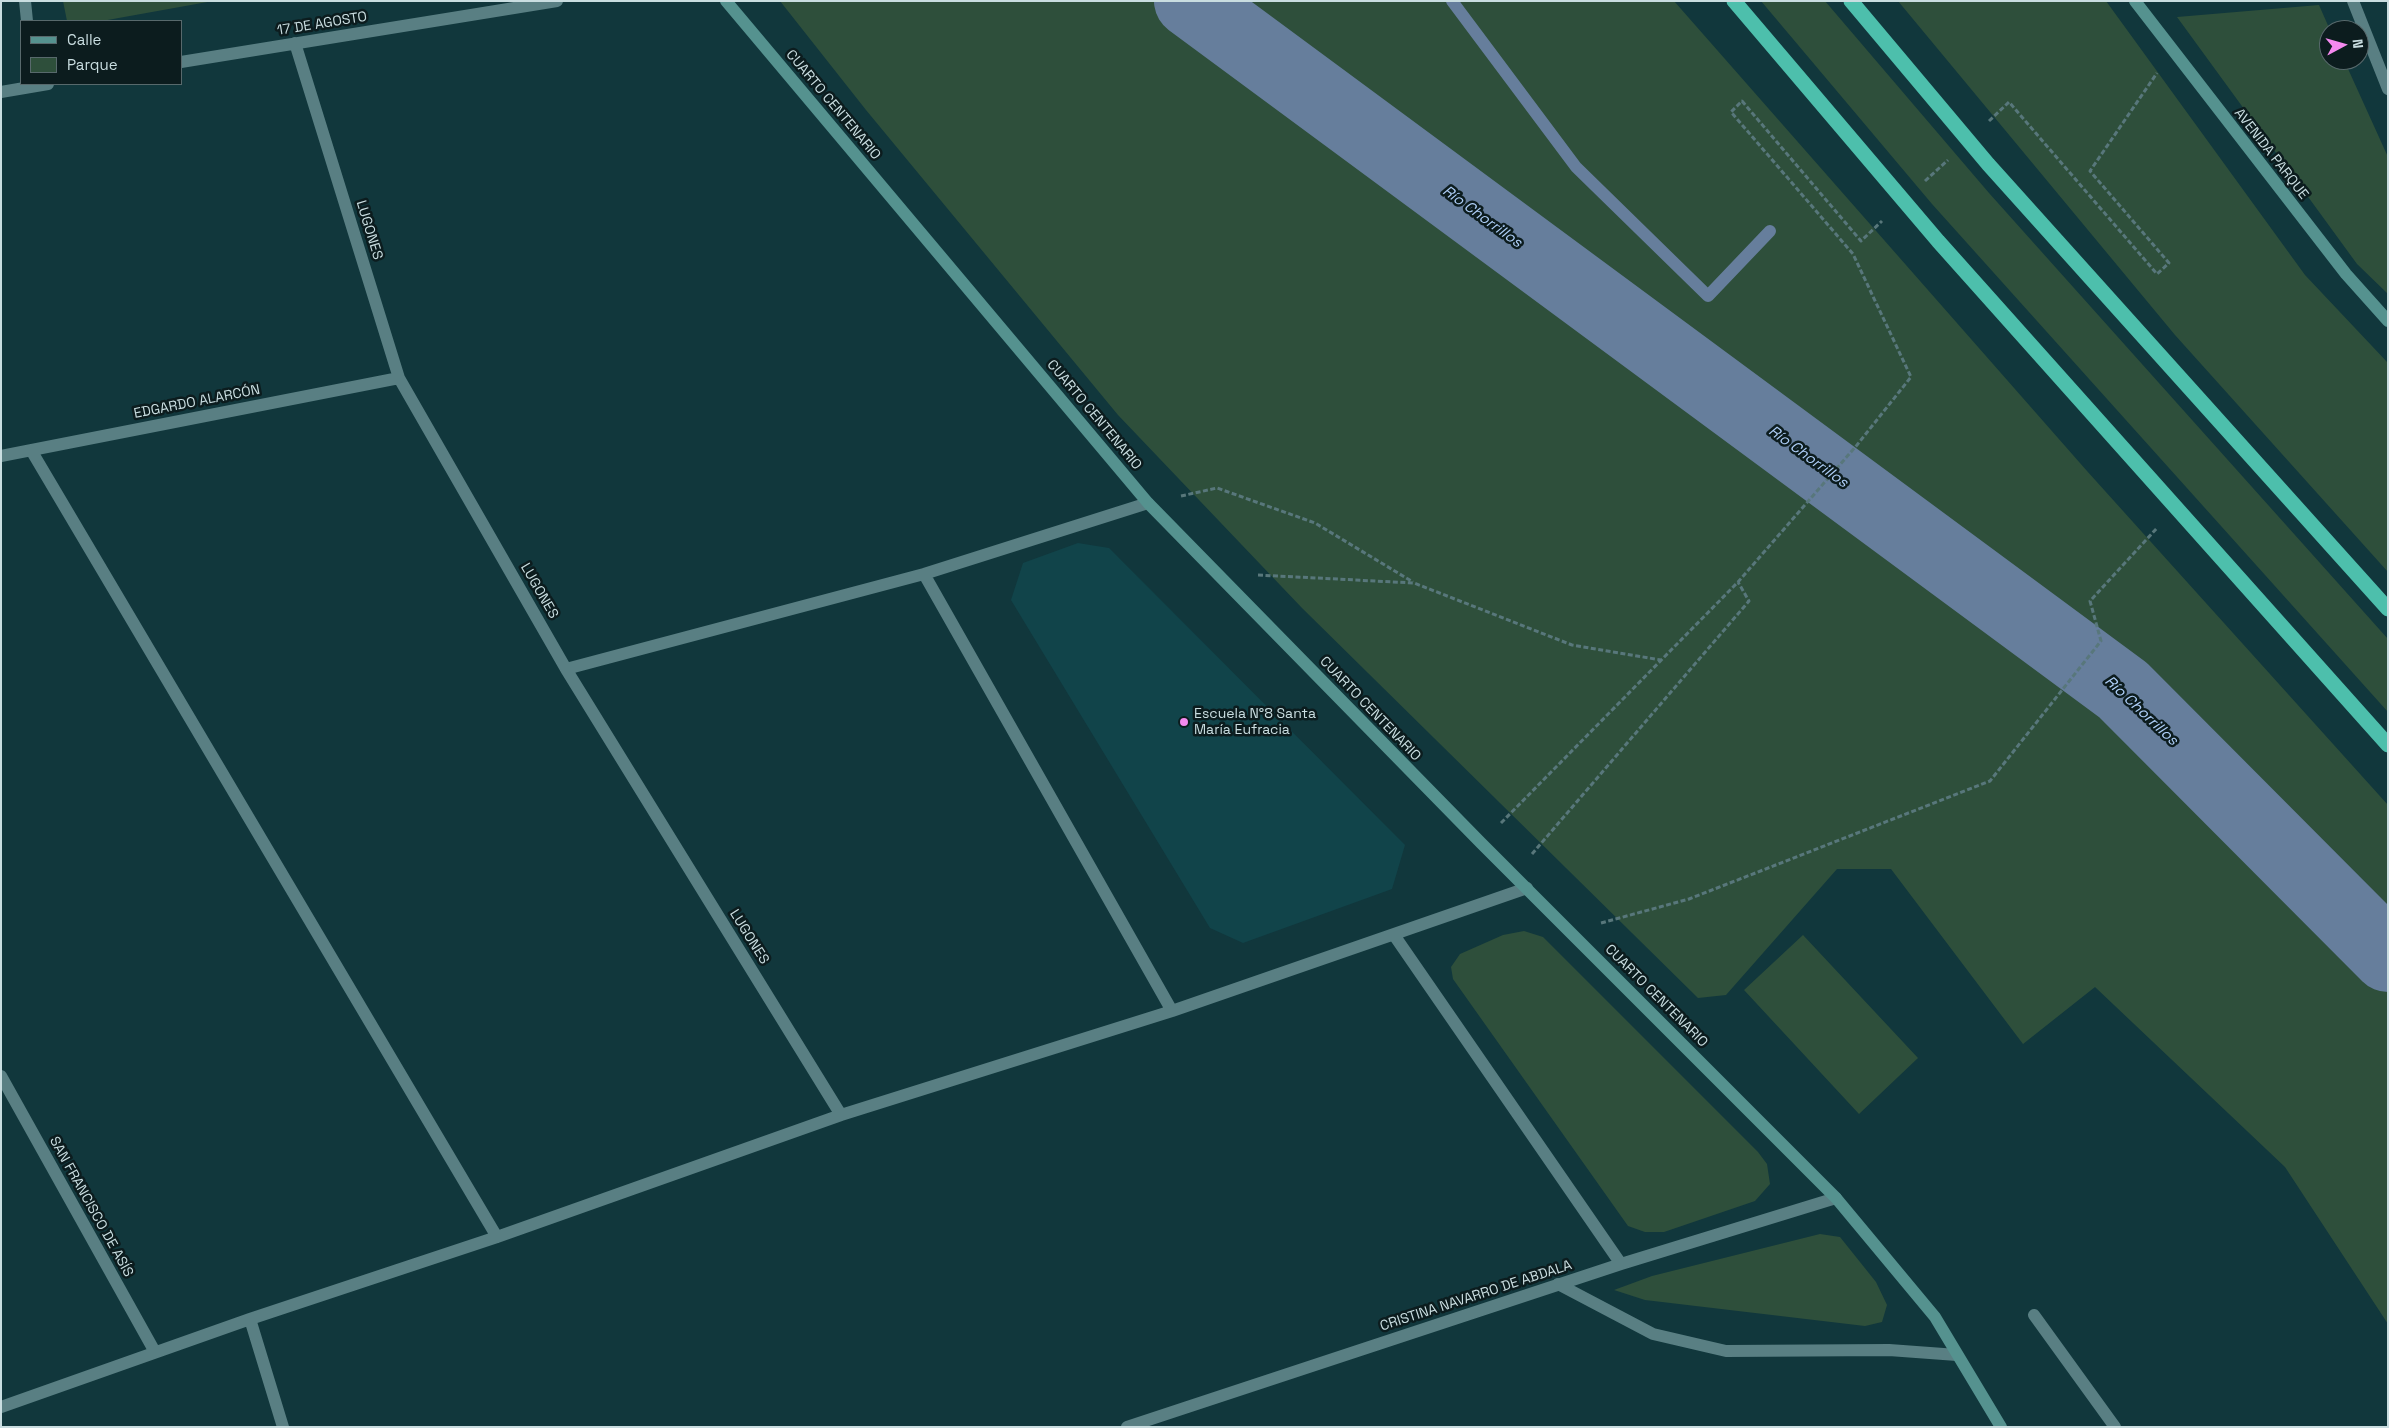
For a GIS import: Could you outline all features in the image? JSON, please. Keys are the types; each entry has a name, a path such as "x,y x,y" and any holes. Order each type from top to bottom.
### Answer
{"highway":[{"path":"1734,1 1938,241 2388,744"},
{"path":"1851,1 1988,164 2388,609"}],"main road":[{"name":"CUARTO CENTENARIO","path":"726,1 1148,503 1481,843 1836,1198 1935,1317 2001,1427"},
{"name":"AVENIDA PARQUE","path":"2139,2 2172,52 2346,274 2388,321"}],"street":[{"path":"25,1 27,20"},
{"name":"17 DE AGOSTO","path":"182,62 557,1"},
{"path":"2353,1 2388,89"},
{"name":"LUGONES","path":"295,43 400,378 566,669 841,1115"},
{"path":"1,92 34,85"},
{"name":"EDGARDO ALARCÓN","path":"1,456 400,378"},
{"path":"31,450 496,1237"},
{"path":"566,669 924,574 1148,503"},
{"path":"924,574 1172,1011"},
{"path":"1,1407 250,1318 496,1237 841,1115 1172,1011 1527,888"},
{"path":"1394,935 1621,1264"},
{"name":"SAN FRANCISCO DE ASÍS","path":"1,1076 155,1352"},
{"name":"CRISTINA NAVARRO DE ABDALA","path":"1127,1427 1558,1284 1836,1198"},
{"path":"1558,1284 1653,1334 1726,1350 1889,1350 1958,1355"},
{"path":"2034,1315 2115,1427"},
{"path":"250,1318 283,1427"}],"path":[{"path":"1988,122 2010,102 2157,274 2169,263 2090,171 2172,52"},
{"path":"1481,843 1738,582 1857,446 1911,377 1853,254 1731,112 1742,101 1861,241 1890,214"},
{"path":"1918,188 1953,155"},
{"path":"1148,503 1217,488 1315,523 1414,583 1572,645 1662,660"},
{"path":"1570,932 1689,898 1990,781 2101,641 2090,601 2176,507"},
{"path":"1216,572 1414,583"},
{"path":"1513,875 1748,601 1738,582"}],"shaded area":[{"name":"Escuela N°8 Santa María Eufracia","path":"1078,543 1109,548 1405,845 1392,889 1243,943 1210,928 1011,600 1023,563"}],"green space":[{"path":"63,1 213,1 108,20 67,20"},
{"path":"780,1 1674,1 2087,471 2388,805 2388,1324 2285,1167 2095,987 2023,1044 1891,869 1837,869 1726,995 1698,998 1302,608 1118,415 866,110"},
{"path":"1761,1 1825,1 1989,193 2388,639 2388,712 1932,204"},
{"path":"1898,1 2106,1 2305,275 2388,363 2388,572 2175,335"},
{"path":"2319,5 2326,20 2319,20 2319,70 2349,70 2388,157 2388,294 2357,264 2177,17"},
{"path":"1524,931 1543,937 1758,1152 1767,1164 1770,1184 1755,1201 1664,1232 1645,1232 1628,1226 1453,979 1451,967 1460,954 1503,935"},
{"path":"1803,935 1918,1058 1859,1114 1744,990"},
{"path":"1820,1234 1840,1237 1876,1282 1887,1305 1882,1322 1865,1326 1645,1300 1614,1290 1652,1276"}],"waterway":[{"name":"Río Chorrillos","path":"1190,1 2123,690 2388,956"},
{"path":"1452,1 1576,167 1708,296 1770,231"}],"place":[{"name":"Escuela N°8 Santa María Eufracia","path":"1184,722"}]}
